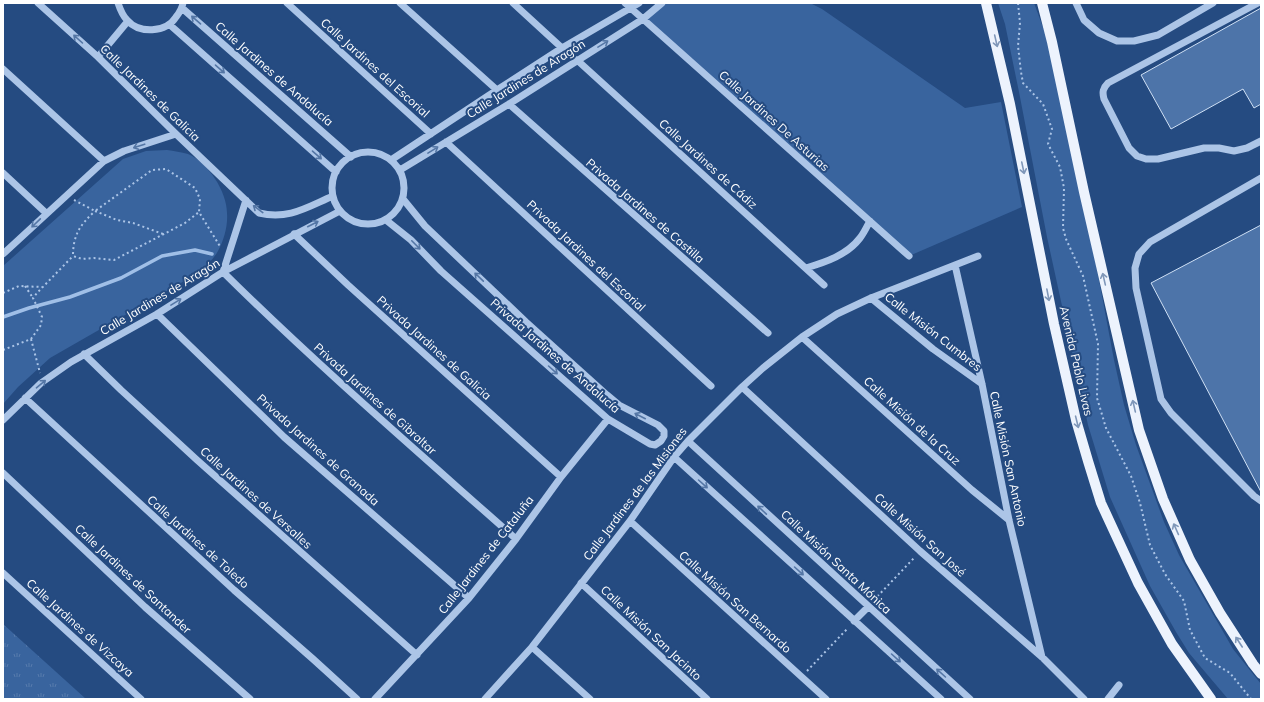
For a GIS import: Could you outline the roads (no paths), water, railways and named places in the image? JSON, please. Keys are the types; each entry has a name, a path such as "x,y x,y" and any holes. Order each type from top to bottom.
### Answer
{"main road":[{"name":"Avenida Pablo Livas","path":"986,3 1010,104 1054,324 1076,420 1101,502 1138,583 1172,644 1210,696"},
{"path":"1042,3 1139,430 1162,499 1190,560 1220,613 1261,674"}],"street":[{"name":"Calle Jardines de Galicia","path":"38,3 98,57 176,134 260,212 271,215 283,215 333,196"},
{"path":"118,3 121,12 128,21 137,27 148,30 159,29 170,25 183,6"},
{"name":"Calle Jardines del Escorial","path":"287,3 431,134"},
{"path":"400,3 497,90"},
{"path":"513,3 562,48"},
{"name":"Calle Jardines De Asturias","path":"624,3 909,256"},
{"name":"Calle Jardines de Aragón","path":"391,160 562,48 639,3"},
{"name":"Calle Jardines de Aragón","path":"400,170 643,19 662,3"},
{"path":"1076,3 1084,20 1099,33 1117,41 1134,41 1158,35 1213,3"},
{"path":"1258,3 1108,83 1104,87 1102,93 1129,148 1137,156 1146,159 1158,159 1204,148 1234,150 1247,148 1261,141"},
{"name":"Calle Jardines de Andalucía","path":"183,6 351,157"},
{"path":"98,57 128,21"},
{"path":"170,25 336,172"},
{"name":"Calle Jardines de Cádiz","path":"577,60 824,285"},
{"path":"3,69 104,161"},
{"name":"Privada Jardines de Castilla","path":"508,104 768,333"},
{"path":"3,254 104,161 124,151 176,134"},
{"name":"Privada Jardines del Escorial","path":"446,142 711,386"},
{"path":"364,153 383,155 391,160 400,170 404,184 403,199 396,212 386,220 374,224 361,224 350,219 340,211 333,196 333,183 336,172 344,162 351,157 364,153"},
{"path":"3,173 46,213"},
{"path":"1261,178 1150,242 1139,254 1135,268 1136,288 1161,399 1171,413 1185,428 1254,496 1261,501"},
{"name":"Privada Jardines de Andalucía","path":"386,220 411,240 441,271 608,419 650,444 658,444 661,441 664,436 664,431 658,425 620,405 607,395 526,322 425,226 403,199"},
{"path":"223,272 246,200"},
{"name":"Calle Jardines de Aragón","path":"3,420 43,382 71,362 157,314 223,272 340,211"},
{"path":"806,268 831,260 845,252 860,238 870,221"},
{"name":"Privada Jardines de Galicia","path":"294,234 348,285 561,477"},
{"name":"Calle Jardines de las Misiones","path":"485,699 532,646 630,521 674,457 742,387 763,368 802,337 837,314 872,298 978,256"},
{"name":"Calle Misión San Antonio","path":"955,266 982,384 1009,520 1042,657"},
{"name":"Privada Jardines de Gibraltar","path":"223,272 342,385 516,539"},
{"name":"Calle Misión Cumbres","path":"872,298 933,348 982,384"},
{"name":"Privada Jardines de Granada","path":"157,314 284,437 469,598"},
{"name":"Calle Misión de la Cruz","path":"802,337 972,490 1009,520"},
{"name":"Calle Jardines de Versalles","path":"84,354 197,460 417,655"},
{"name":"Calle Misión San José","path":"742,387 920,551 1042,657 1084,699"},
{"name":"Calle Jardines de Toledo","path":"25,398 229,585 357,699"},
{"name":"Calle Jardines de Cataluña","path":"375,699 469,598 516,539 561,477 608,419"},
{"name":"Calle Misión Santa Mónica","path":"688,441 970,699"},
{"path":"674,457 941,699"},
{"name":"Calle Jardines de Santander","path":"3,473 145,607 250,699"},
{"name":"Calle Misión San Bernardo","path":"630,521 826,699"},
{"name":"Calle Jardines de Vizcaya","path":"3,573 141,699"},
{"name":"Calle Misión San Jacinto","path":"581,583 707,699"},
{"path":"854,621 868,607"},
{"path":"532,646 590,699"},
{"path":"1108,699 1120,685"}],"waterway":[{"path":"3,317 70,297 121,278 162,256 195,250 212,254"}]}
